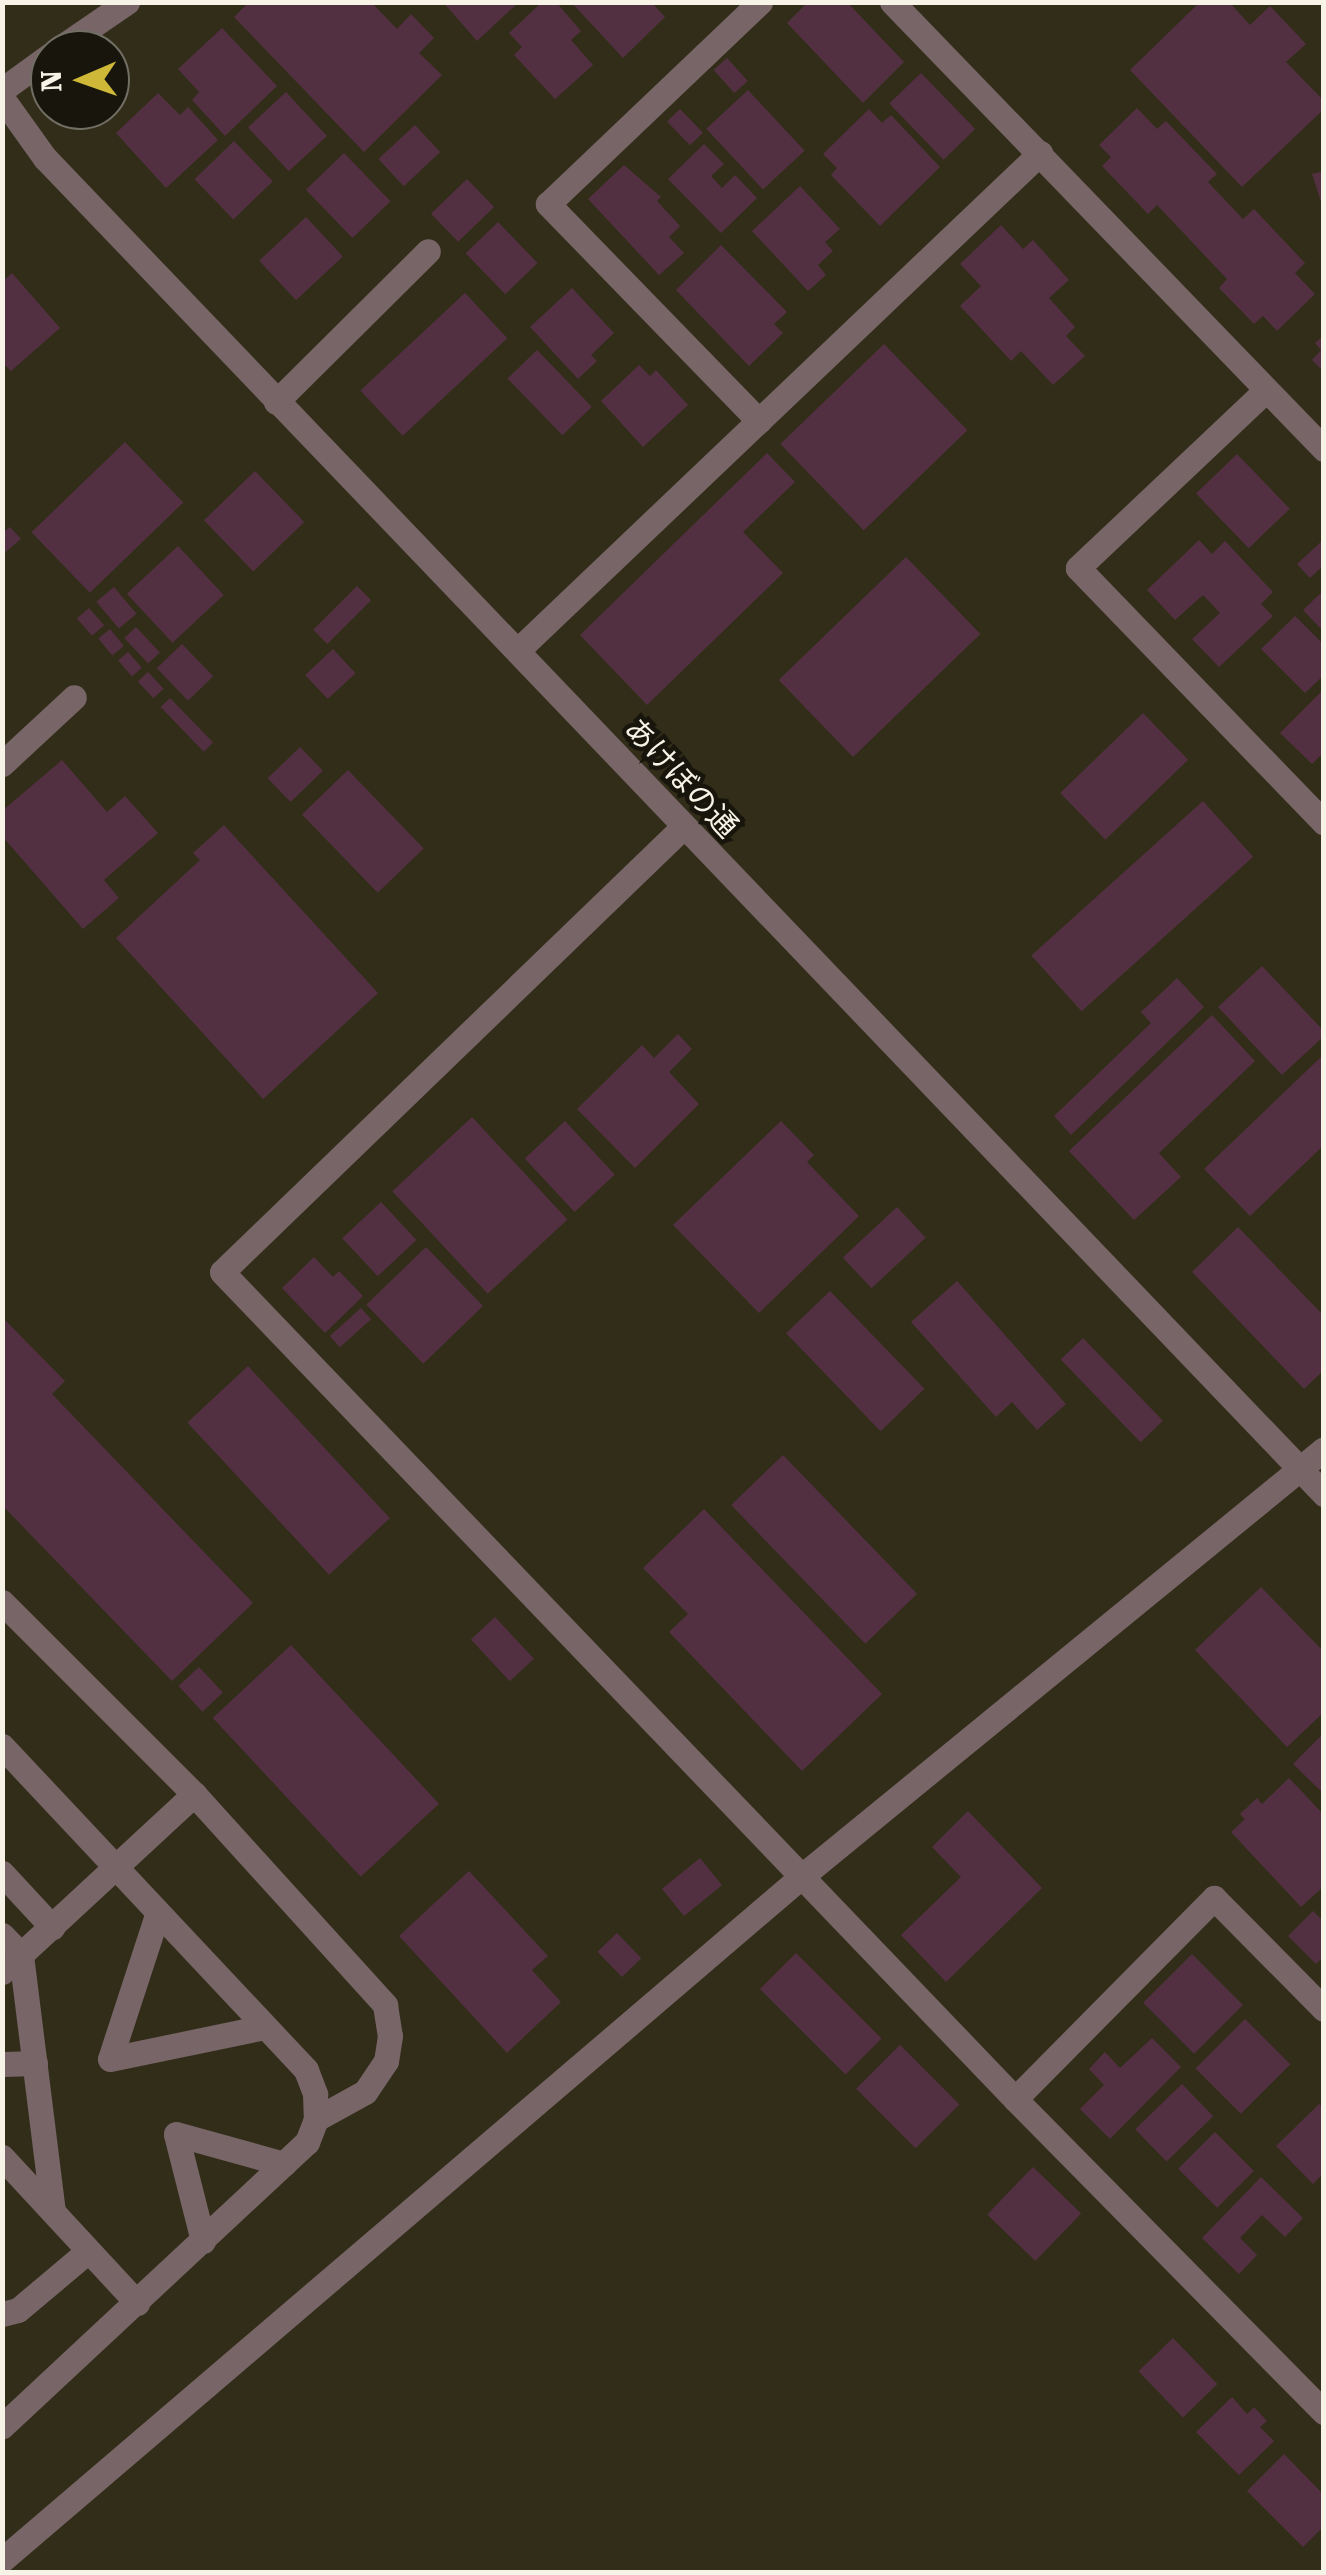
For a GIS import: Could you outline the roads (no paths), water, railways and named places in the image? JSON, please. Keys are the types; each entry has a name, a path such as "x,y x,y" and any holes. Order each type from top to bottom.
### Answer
{"street":[{"path":"87,30 127,2"},
{"path":"759,422 548,204 760,2"},
{"path":"892,2 1324,449"},
{"path":"2,90 30,70"},
{"name":"あけぼの通","path":"2,98 45,158 276,402 1324,1494"},
{"path":"518,650 1040,154"},
{"path":"276,402 428,251"},
{"path":"1266,390 1078,568 1324,823"},
{"path":"2,764 74,697"},
{"path":"682,828 222,1272 1015,2099 1324,2412"},
{"path":"2,2560 802,1876 1324,1449"},
{"path":"4,1608 194,1794 385,2004 390,2036 386,2061 365,2092 316,2119"},
{"path":"2,1746 306,2070 315,2094 316,2119 307,2142 2,2426"},
{"path":"12,1964 194,1794"},
{"path":"2,1873 52,1927"},
{"path":"1015,2099 1214,1898 1324,2010"},
{"path":"158,1915 110,2059 265,2027"},
{"path":"2,1935 35,2063 53,2212"},
{"path":"4,2064 35,2063"},
{"path":"202,2241 176,2134 284,2164"},
{"path":"2,2157 136,2303"},
{"path":"2,2314 18,2310 88,2251"}]}
